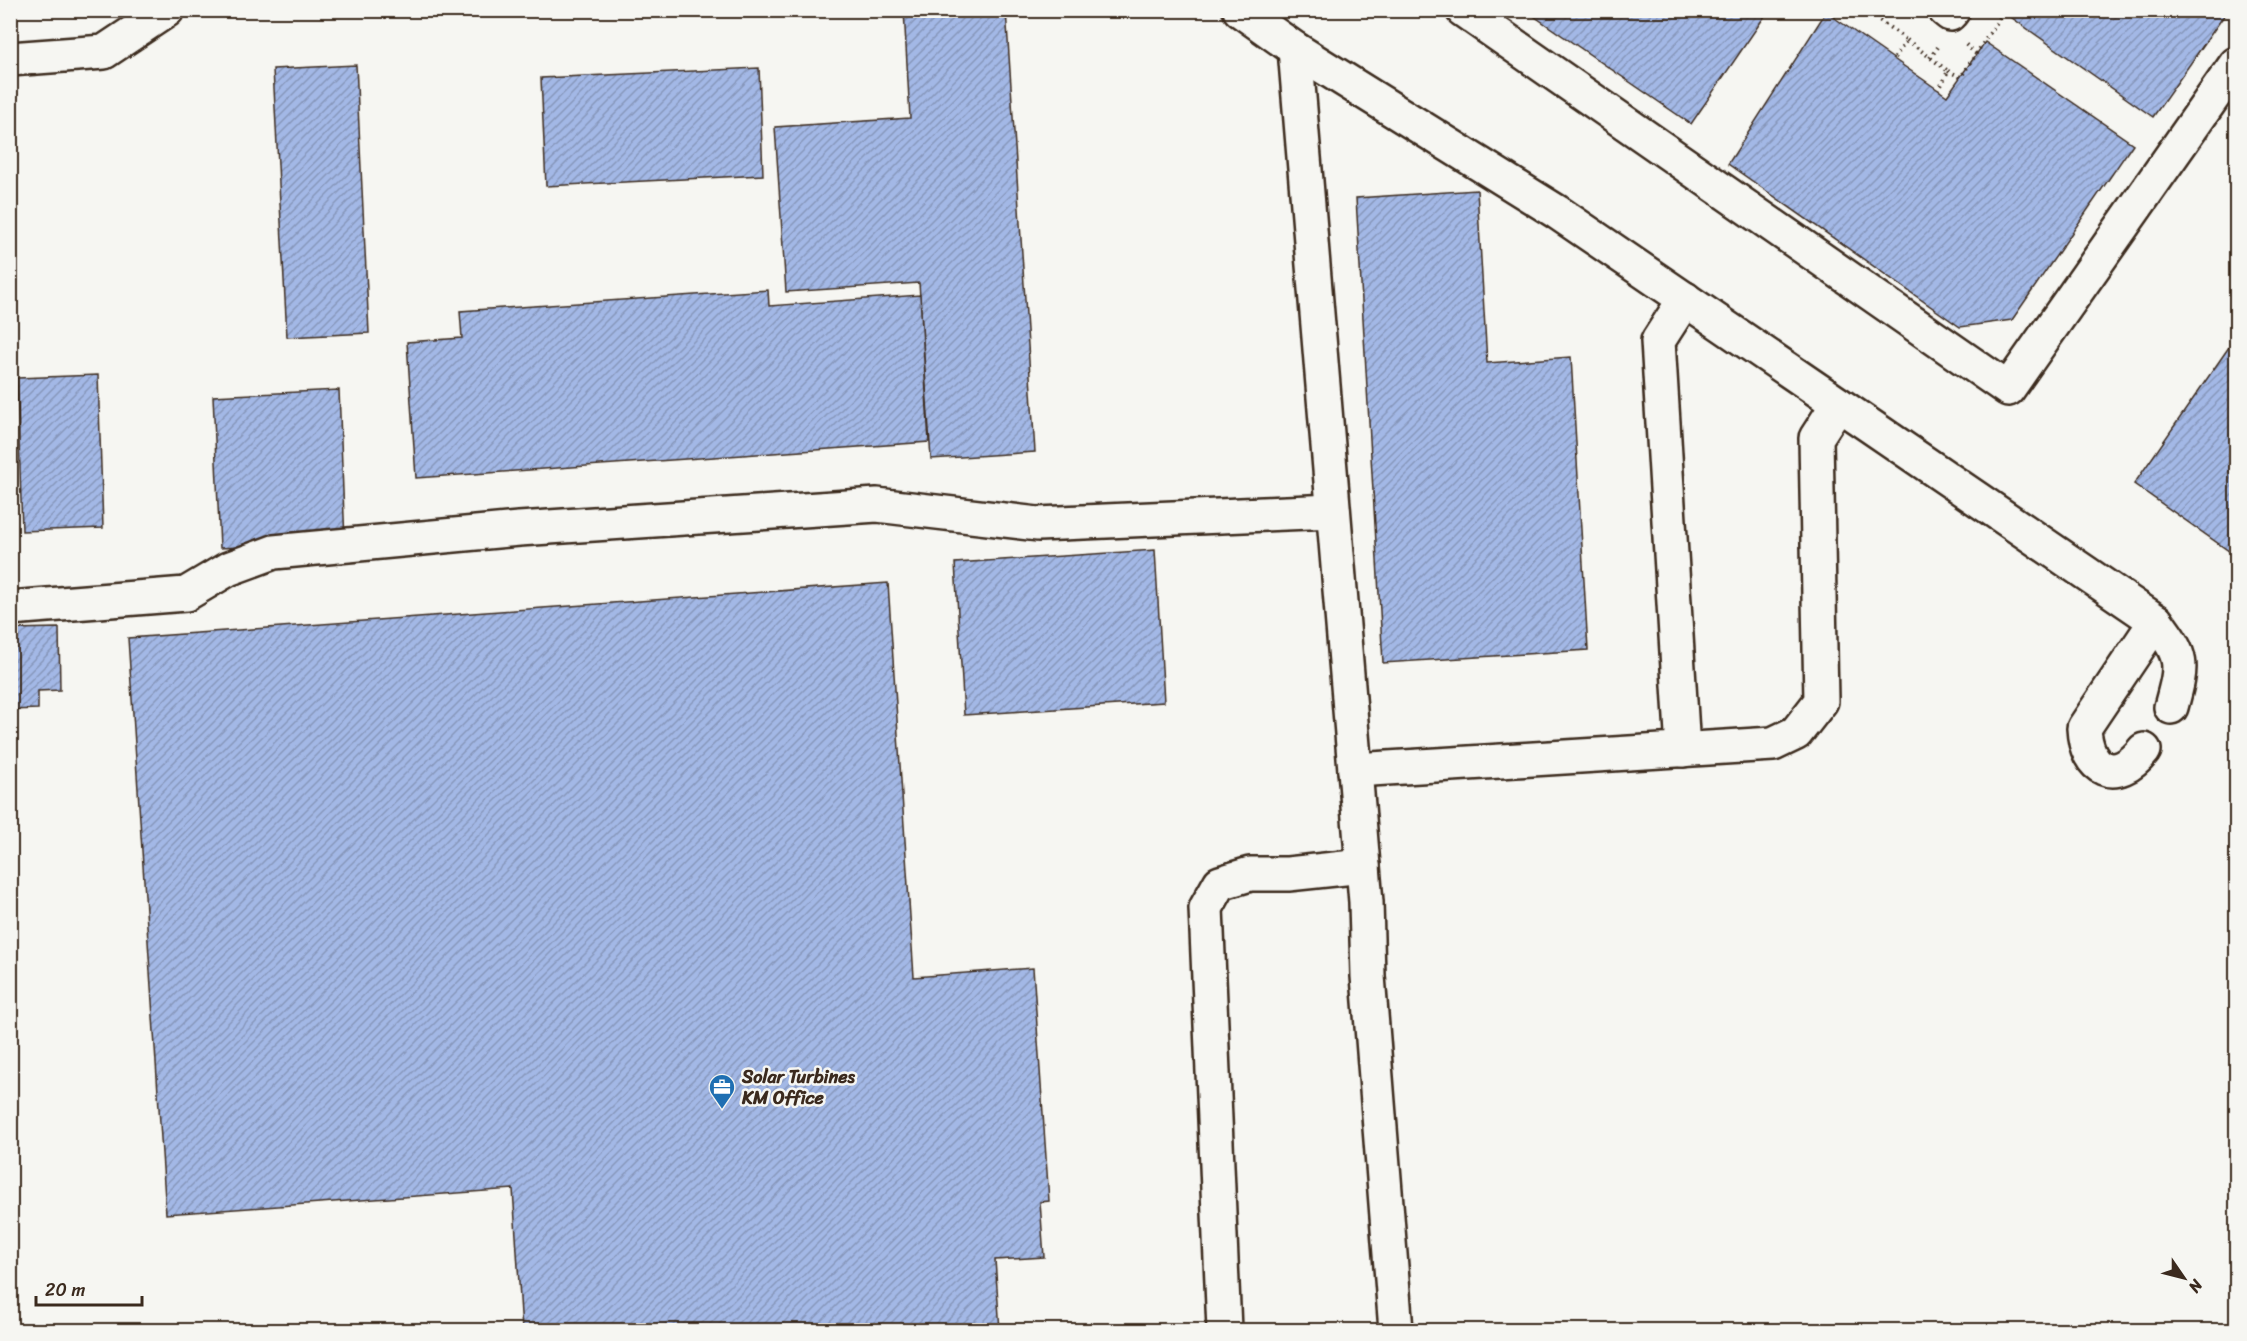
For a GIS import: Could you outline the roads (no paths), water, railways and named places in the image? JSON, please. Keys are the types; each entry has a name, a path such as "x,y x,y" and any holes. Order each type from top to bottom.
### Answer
{"lane":[{"path":"10,59 104,52 167,10"},
{"path":"1240,10 1295,49 1557,212 2156,621 2177,648 2180,675 2171,707"},
{"path":"1463,10 2008,389 2236,64"},
{"path":"1944,10 1950,14 1953,10"},
{"path":"1295,49 1363,866 1370,999 1395,1330"},
{"path":"1683,750 1658,341 1685,299"},
{"path":"1355,770 1773,744 1796,733 1821,701 1816,438 1838,404"},
{"path":"10,608 186,594 228,569 274,552 519,529 877,505 1038,524 1333,511"},
{"path":"2144,750 2133,764 2121,771 2107,770 2094,760 2085,745 2084,728 2156,621"},
{"path":"1224,1330 1206,908 1220,883 1250,874 1288,874 1363,866"}],"place":[{"name":"Solar Turbines KM Office","path":"722,1110"}]}
